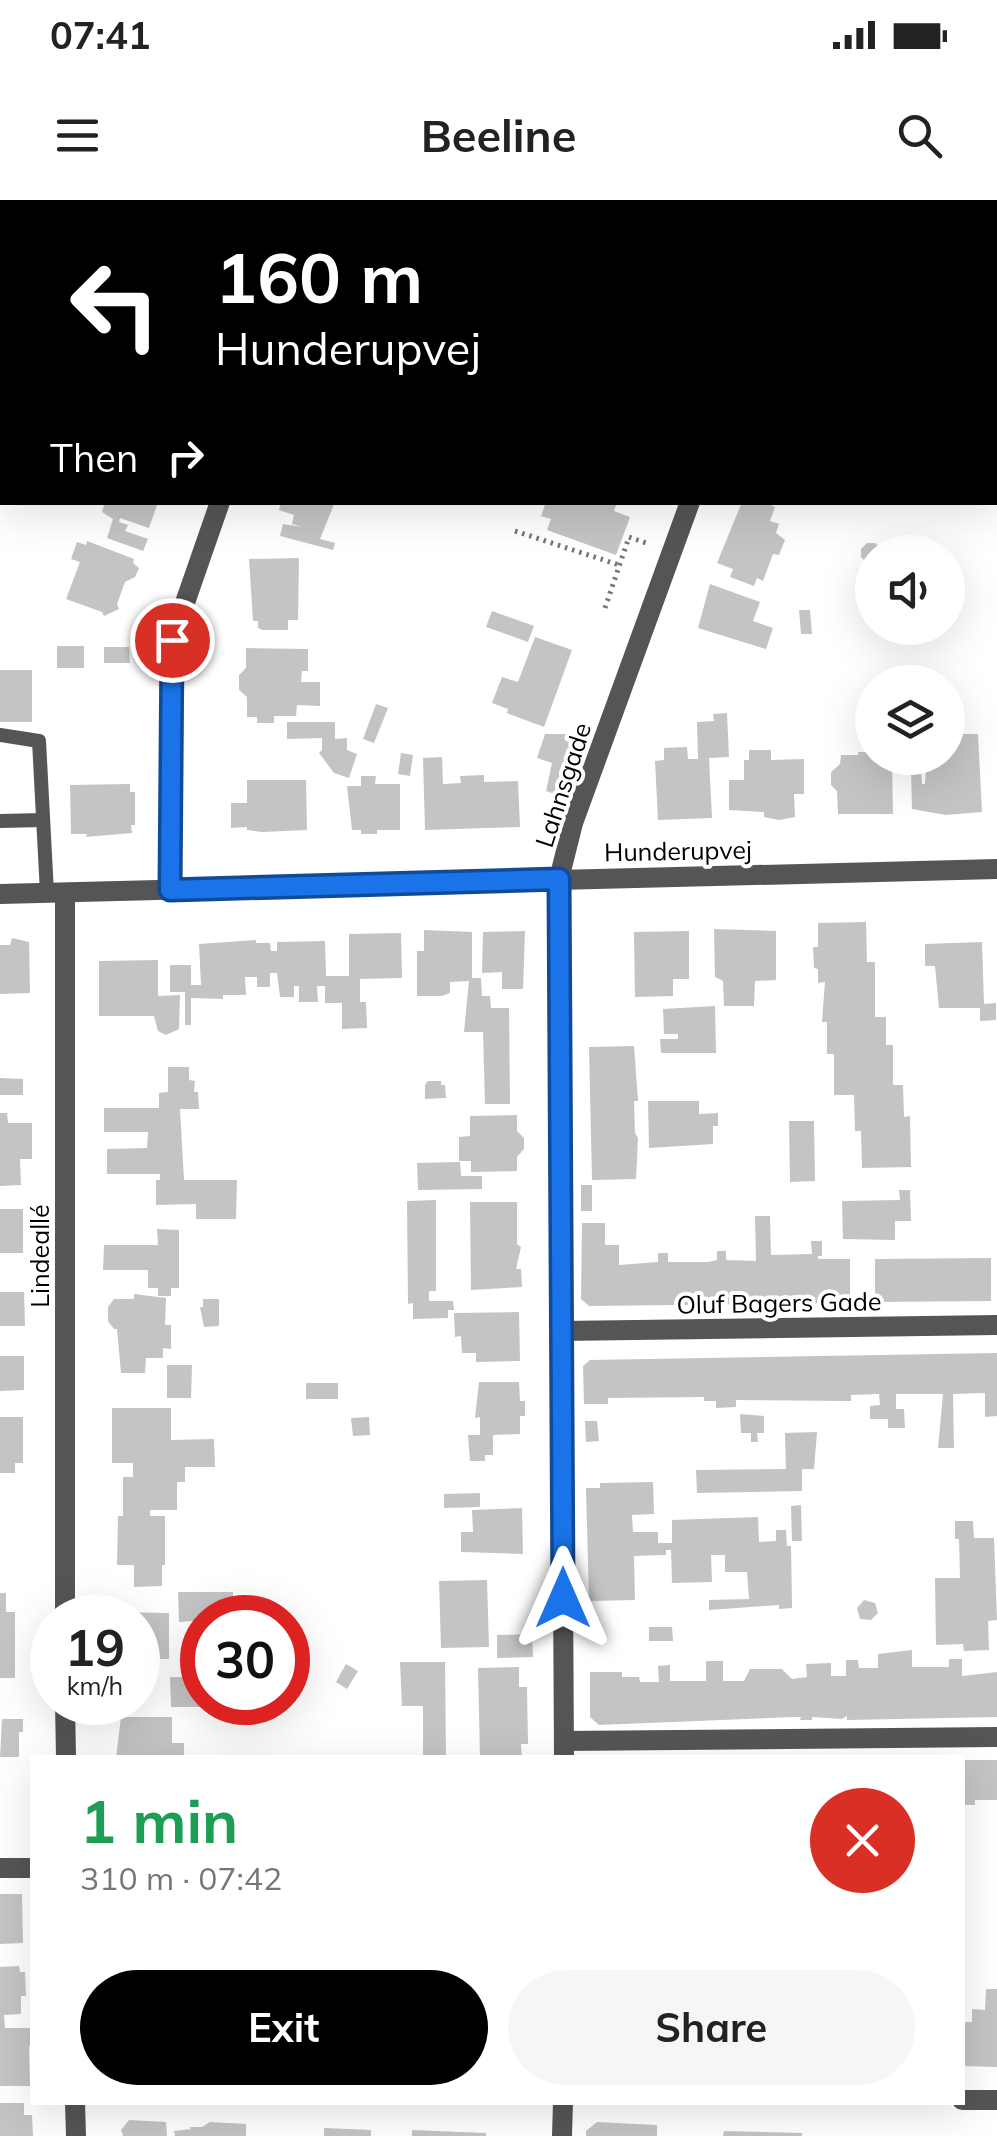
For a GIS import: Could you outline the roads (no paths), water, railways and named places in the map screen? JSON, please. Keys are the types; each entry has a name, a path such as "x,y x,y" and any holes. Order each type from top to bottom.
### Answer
{"street":[{"path":"170,890 172,640 219,505"},
{"name":"Lahnsgade","path":"564,1749 559,879 573,822 689,505"},
{"name":"Hunderupvej","path":"0,894 997,869"},
{"name":"Lindeallé","path":"56,894 65,1595"},
{"name":"Oluf Bagers Gade","path":"561,1331 997,1324"},
{"path":"66,1725 66,1755"},
{"path":"564,1749 997,1737"},
{"path":"0,1868 30,1868"},
{"path":"965,2100 997,2100"},
{"path":"75,2105 76,2136"},
{"path":"562,2136 563,2105"}],"lane":[{"path":"0,735 39,741 43,820 56,894"},
{"path":"0,820 43,820"}]}
